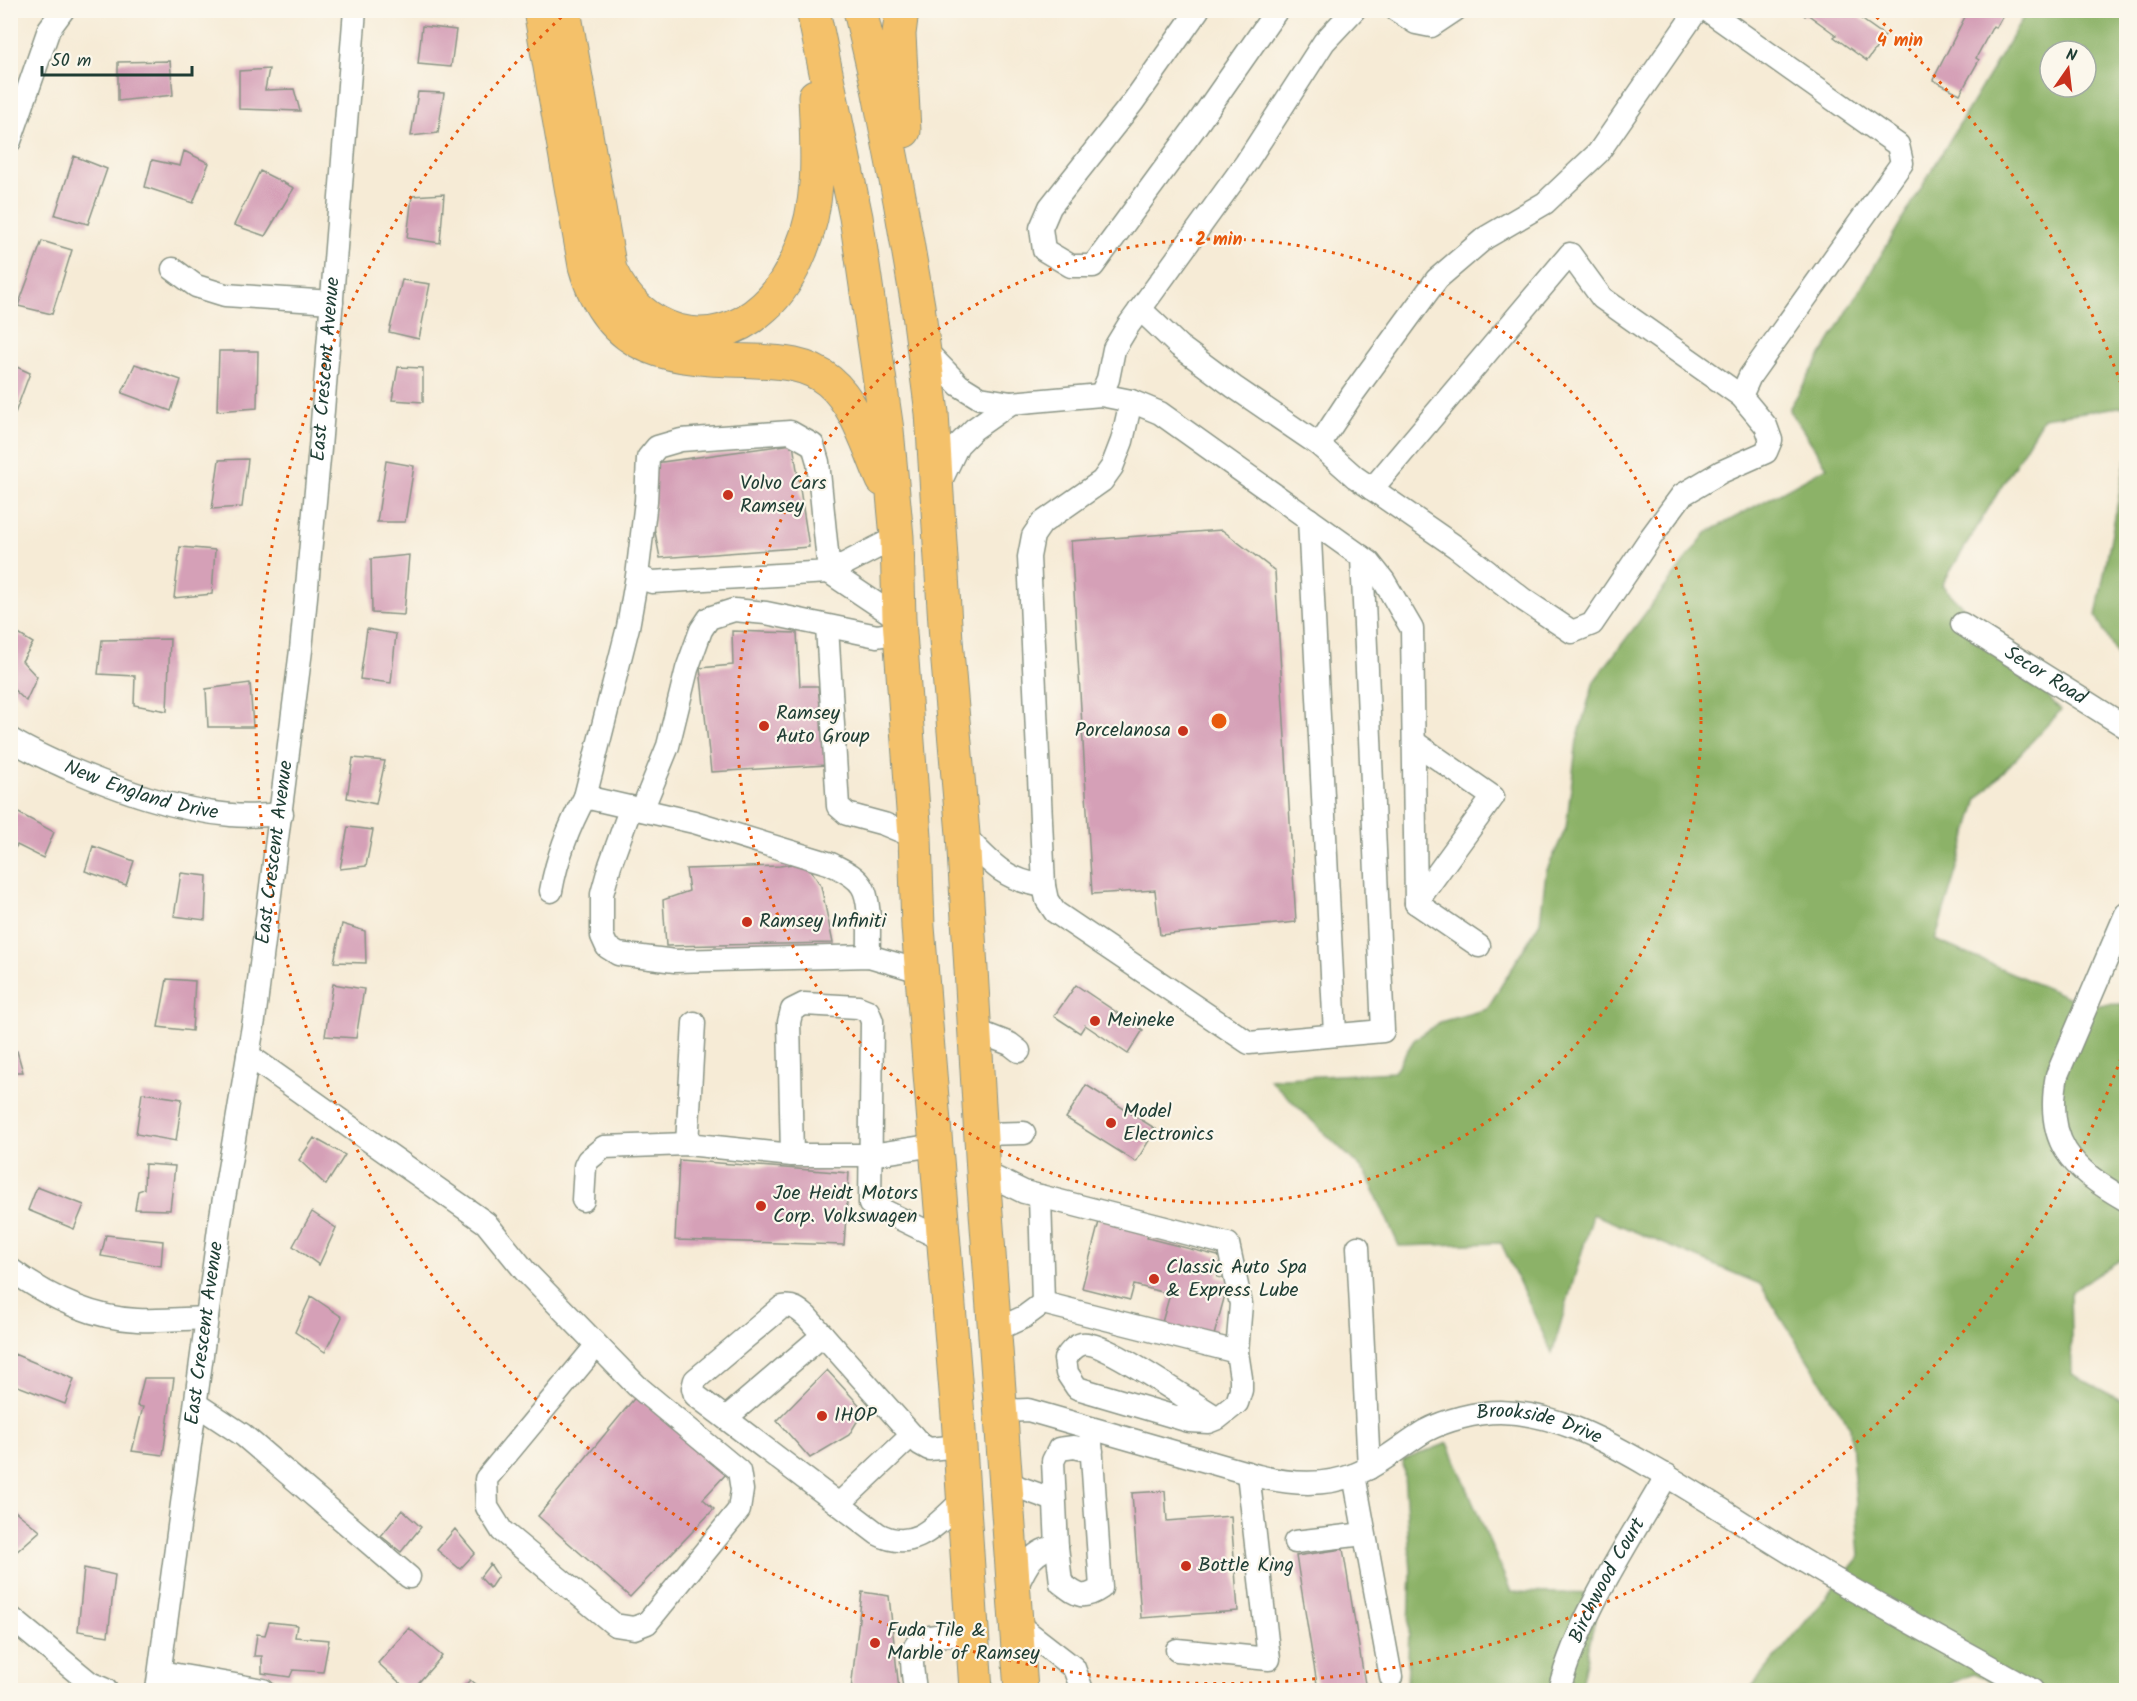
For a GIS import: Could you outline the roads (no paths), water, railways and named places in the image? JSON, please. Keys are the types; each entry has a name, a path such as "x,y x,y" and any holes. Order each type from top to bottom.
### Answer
{"highway":[{"path":"540,10 585,266 592,291 604,312 632,338 665,353 696,359 785,362 814,371 840,391 850,407 893,501"},
{"path":"564,10 610,270 627,298 650,320 682,332 698,333 732,328 764,307 779,290 802,249 813,209 818,163 813,10"},
{"path":"813,10 856,217 887,430 897,537 900,626 915,837 918,927 964,1498 976,1690"},
{"path":"860,10 898,189 918,306"},
{"path":"902,10 899,34 900,81 918,306 932,413 946,640 963,834 983,1172 1021,1690"}],"street":[{"path":"10,141 49,29 63,10"},
{"name":"East Crescent Avenue","path":"159,1681 219,1228 248,1055 282,814 301,650 332,302 354,10"},
{"path":"1198,10 1133,102 1050,207 1041,228 1044,250 1071,266 1093,266 1189,136 1277,10"},
{"path":"1101,395 1108,379 1114,349 1140,309 1246,163 1324,42 1354,10"},
{"path":"1396,10 1416,23 1431,26 1455,10"},
{"path":"1319,445 1352,395 1437,279 1485,238 1545,203 1598,153 1697,10"},
{"path":"1707,10 1898,145 1902,162 1750,376 1741,396"},
{"path":"1140,309 1179,346 1319,445 1355,477 1372,489 1456,547 1524,600 1572,632 1592,624 1682,495 1721,472 1767,452 1772,440 1766,426 1741,396 1602,298 1570,254 1372,489"},
{"path":"173,269 196,286 225,295 332,302"},
{"path":"923,348 959,385 980,398 1011,403 1101,395 1131,401 1160,413 1369,562 1384,581 1412,629 1416,903"},
{"path":"1131,401 1122,441 1112,467 1102,481 1042,523 1033,536 1029,557 1044,886 1047,900 1055,912 1249,1043 1383,1030 1362,557"},
{"path":"937,491 958,446 974,429 1011,403"},
{"path":"551,891 555,871 574,817 585,797 628,627 646,501 648,458 657,447 681,440 790,432 813,446 818,462 829,572 900,626 877,636 766,613 734,610 709,618 701,630 687,669 668,746 609,865 602,894 602,936 608,947 618,954 675,961 869,956 923,972"},
{"path":"1309,519 1335,1034"},
{"path":"637,576 652,582 829,572 897,537"},
{"name":"Secor Road","path":"1962,624 2127,727"},
{"path":"827,627 838,806 847,814 884,824 915,837"},
{"name":"New England Drive","path":"10,739 27,750 104,784 151,799 197,811 233,816 282,814"},
{"path":"1414,742 1493,796 1416,903"},
{"path":"585,797 694,822 831,864 851,875 862,887 868,910 869,956"},
{"path":"963,834 991,864 1013,878 1044,886"},
{"path":"1416,903 1479,946"},
{"path":"2127,914 2057,1075 2053,1096 2054,1119 2061,1142 2073,1162 2096,1182 2127,1200"},
{"path":"792,1155 789,1022 792,1010 804,1004 858,1007 868,1011 872,1021 870,1204 944,1240"},
{"path":"687,1144 694,1023"},
{"path":"974,1030 1010,1044 1019,1051"},
{"path":"248,1055 486,1223 525,1271 637,1386 739,1471 742,1490 739,1510 647,1623 634,1628 615,1625 502,1531 487,1507 486,1479 597,1345"},
{"path":"981,1134 1024,1132"},
{"path":"583,1200 585,1166 588,1160 604,1147 687,1144 792,1155 870,1155 935,1145"},
{"path":"983,1172 1032,1194 1228,1244 1240,1304 1237,1352 1241,1390 1237,1403 1218,1418 1208,1422 1189,1421 1077,1388 1067,1373 1065,1359 1072,1349 1083,1344 1102,1347 1218,1418"},
{"path":"1032,1194 1043,1303"},
{"path":"1358,1247 1364,1534 1391,1677"},
{"path":"10,1269 59,1300 88,1311 138,1320 207,1318"},
{"path":"996,1330 1024,1317 1043,1303"},
{"path":"1043,1303 1237,1352"},
{"path":"960,1446 929,1449 920,1444 823,1335 797,1308 789,1306 782,1307 695,1380 693,1388 695,1395 878,1534 890,1540 903,1542 925,1534 964,1498"},
{"path":"726,1418 823,1335"},
{"path":"196,1404 243,1434 409,1577"},
{"name":"Brookside Drive","path":"1001,1411 1028,1410 1282,1482 1317,1483 1361,1471 1428,1430 1462,1418 1497,1412 1524,1414 1562,1423 1597,1436 1667,1475 1799,1558 2032,1690"},
{"path":"1090,1428 1092,1451 1101,1588 1091,1595 1078,1595 1061,1583 1053,1461 1059,1449 1074,1447 1092,1451"},
{"path":"839,1504 912,1435"},
{"path":"1177,1650 1269,1659 1248,1473"},
{"name":"Birchwood Court","path":"1559,1690 1567,1658 1583,1621 1667,1475"},
{"path":"1006,1478 1018,1487 1054,1500"},
{"path":"1295,1542 1364,1534"},
{"path":"1057,1546 1045,1547 1029,1560 1015,1608 1074,1668 1082,1690"},
{"path":"10,1617 90,1683 106,1690"},
{"path":"915,1690 913,1651 919,1642 926,1636 973,1635"},
{"path":"159,1681 263,1690"}],"place":[{"name":"Volvo Cars Ramsey","path":"728,495"},
{"name":"Ramsey Auto Group","path":"764,726"},
{"name":"Porcelanosa","path":"1183,731"},
{"name":"Ramsey Infiniti","path":"747,922"},
{"name":"Meineke","path":"1095,1021"},
{"name":"Model Electronics","path":"1111,1123"},
{"name":"Joe Heidt Motors Corp. Volkswagen","path":"761,1206"},
{"name":"Classic Auto Spa & Express Lube","path":"1154,1279"},
{"name":"IHOP","path":"822,1416"},
{"name":"Bottle King","path":"1186,1566"},
{"name":"Fuda Tile & Marble of Ramsey","path":"875,1643"}]}
